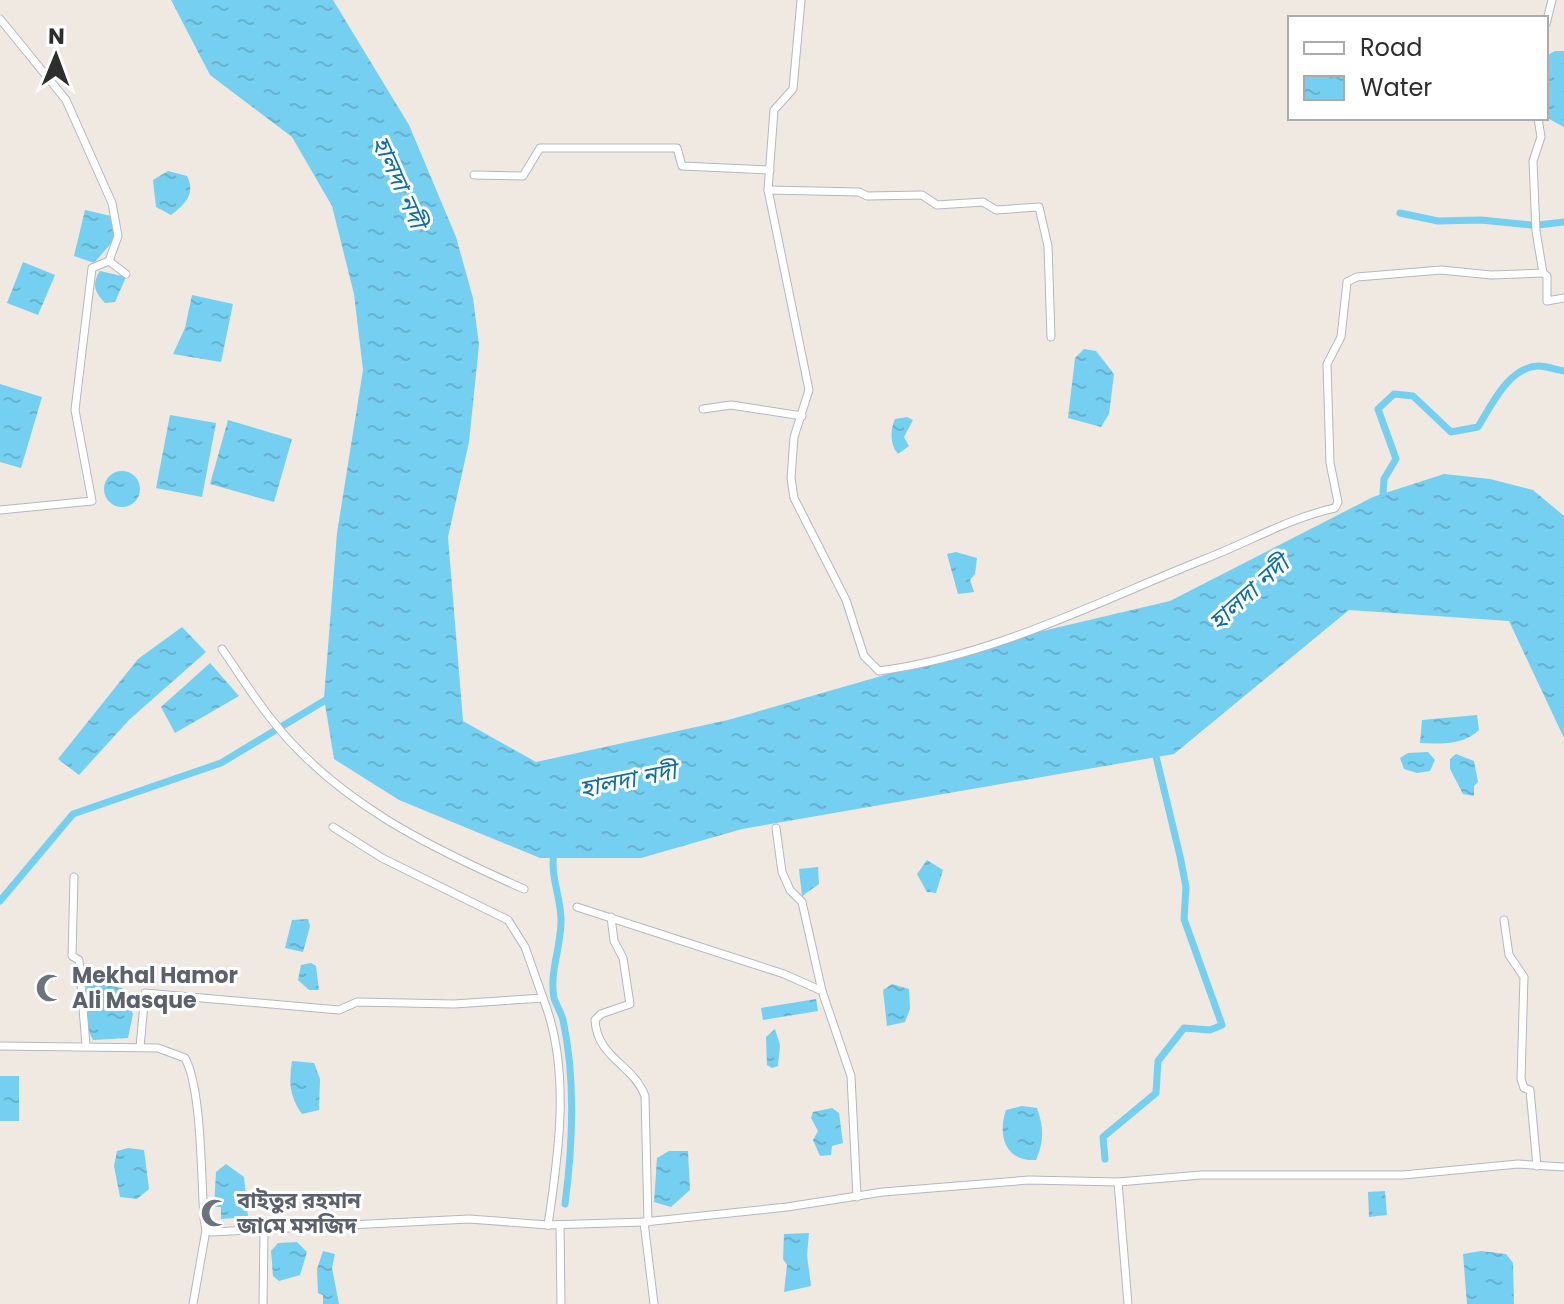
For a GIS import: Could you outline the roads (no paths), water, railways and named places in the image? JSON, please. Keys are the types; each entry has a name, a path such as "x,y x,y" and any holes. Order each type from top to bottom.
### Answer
{"street":[{"path":"801,0 793,89 774,110 768,190 809,390 794,437 791,478 794,498 846,600 864,656 874,670 908,668 1016,637 1108,602 1184,566 1312,513 1335,508 1338,502 1330,463 1327,364 1345,319 1347,282 1357,277 1441,270 1491,275 1543,273"},
{"path":"0,19 66,100 112,203 118,236 109,261 92,268 75,410 92,501 0,510"},
{"path":"1538,120 1541,137 1533,171 1536,231 1543,273 1547,276 1547,301 1564,298"},
{"path":"474,175 523,176 540,148 677,148 682,166 770,170"},
{"path":"768,190 859,192 867,196 922,195 937,205 983,202 996,210 1039,207 1048,246 1051,337"},
{"path":"109,261 126,274"},
{"path":"703,409 731,405 802,416"},
{"path":"222,649 284,734 322,773 372,813 524,889"},
{"path":"333,827 382,858 508,920 525,947 552,1021 560,1089 557,1168 548,1225"},
{"path":"776,828 782,872 790,890 802,902 822,991 851,1076 857,1197"},
{"path":"74,877 72,956 79,960 86,1045"},
{"path":"577,907 784,974 822,991"},
{"path":"611,917 614,941 623,958 630,1004 601,1014 595,1020 596,1036 616,1064 639,1079 645,1096 646,1222 654,1304"},
{"path":"1504,920 1509,955 1524,977 1521,1079 1524,1088 1530,1090 1537,1166"},
{"path":"140,1047 145,993 339,1010 357,1002 454,1004 543,998"},
{"path":"0,1046 140,1047 176,1052 190,1067 206,1230 193,1304"},
{"path":"206,1230 264,1231 469,1219 548,1225 646,1222 1029,1180 1118,1182 1201,1175 1403,1175 1518,1164 1562,1169"},
{"path":"1118,1182 1128,1304"},
{"path":"560,1225 561,1304"},
{"path":"263,1304 264,1231"}],"water":[{"name":"হালদা নদী","path":"171,0 333,0 409,125 456,237 473,298 479,345 469,442 448,537 463,721 536,762 728,720 1017,637 1170,601 1373,497 1444,474 1490,479 1533,490 1564,516 1564,738 1509,621 1349,610 1174,754 742,829 641,858 540,858 399,800 334,759 324,698 337,533 363,370 354,294 332,206 292,137 210,75"},
{"path":"1564,51 1564,127 1549,119 1548,55"},
{"path":"168,171 187,176 190,188 185,203 171,215 156,207 153,180"},
{"path":"85,210 111,216 114,240 94,263 74,256"},
{"path":"23,262 55,275 38,315 7,303"},
{"path":"100,271 126,277 115,302 105,303 97,292 95,284"},
{"path":"192,295 233,304 221,362 173,354 185,328"},
{"path":"1084,349 1096,351 1114,374 1109,414 1101,427 1068,418 1075,358"},
{"path":"0,384 42,397 21,468 0,462"},
{"path":"170,415 216,423 202,497 156,488"},
{"path":"907,417 913,420 904,437 909,446 898,454 892,442 892,428 895,419"},
{"path":"228,420 292,439 274,502 210,484"},
{"path":"122,471 135,476 140,489 135,502 122,507 109,502 104,489 109,476"},
{"path":"956,552 977,558 975,574 970,580 974,592 958,594 947,554"},
{"path":"182,627 206,652 129,720 79,775 58,759 138,659"},
{"path":"210,663 239,696 175,733 161,707"},
{"path":"1477,715 1479,730 1473,735 1459,741 1420,743 1422,720"},
{"path":"1428,752 1435,760 1430,771 1417,773 1404,769 1400,758 1408,753"},
{"path":"1456,754 1474,761 1478,782 1474,786 1474,796 1463,794 1450,769 1450,759"},
{"path":"927,860 943,870 936,893 927,892 917,874"},
{"path":"818,867 819,884 802,896 799,869"},
{"path":"308,919 310,926 303,952 285,948 292,920"},
{"path":"311,963 316,966 319,990 309,990 298,980 301,965"},
{"path":"95,979 105,985 122,988 133,1014 128,1038 93,1040 88,1030 86,982"},
{"path":"892,984 909,989 910,1009 905,1022 887,1026 883,990"},
{"path":"816,999 818,1011 763,1020 761,1008"},
{"path":"775,1029 780,1045 778,1066 772,1068 767,1065 766,1037"},
{"path":"292,1061 314,1063 320,1079 319,1110 302,1114 298,1107 291,1089"},
{"path":"0,1076 19,1076 19,1121 0,1121"},
{"path":"1022,1106 1037,1108 1039,1115 1042,1140 1036,1160 1017,1157 1006,1146 1003,1120 1006,1110"},
{"path":"832,1108 839,1113 843,1143 832,1146 831,1155 820,1156 813,1140 818,1131 811,1118 813,1112"},
{"path":"128,1148 144,1150 149,1189 137,1199 120,1197 114,1166 117,1151"},
{"path":"669,1151 688,1151 690,1190 671,1207 654,1202 657,1158"},
{"path":"226,1164 244,1177 248,1217 221,1219 221,1207 214,1207 216,1172"},
{"path":"1385,1191 1387,1215 1369,1217 1368,1192"},
{"path":"809,1233 807,1255 811,1286 784,1292 787,1265 783,1259 784,1234"},
{"path":"297,1242 307,1252 300,1275 279,1281 273,1276 271,1251 278,1243"},
{"path":"323,1251 335,1254 332,1268 339,1304 323,1304 323,1295 318,1293 317,1269"},
{"path":"1481,1251 1506,1254 1513,1263 1514,1304 1467,1304 1463,1254"}],"waterway":[{"path":"1400,213 1438,221 1481,220 1531,225"},
{"path":"1538,225 1564,222"},
{"path":"1383,494 1384,479 1396,459 1378,409 1394,394 1413,396 1451,432 1478,427 1502,389 1528,368 1539,366 1564,371"},
{"path":"0,901 73,814 221,763 334,695"},
{"path":"1105,1159 1103,1137 1156,1093 1158,1061 1184,1028 1210,1030 1222,1025 1184,919 1186,887 1154,748"},
{"path":"554,852 553,869 561,918 553,988 563,1020 571,1089 570,1158 565,1204"}],"place":[{"name":"Mekhal Hamor Ali Masque","path":"50,988"},
{"name":"বাইতুর রহমান জা‌মে মস‌জিদ","path":"215,1213"}]}
